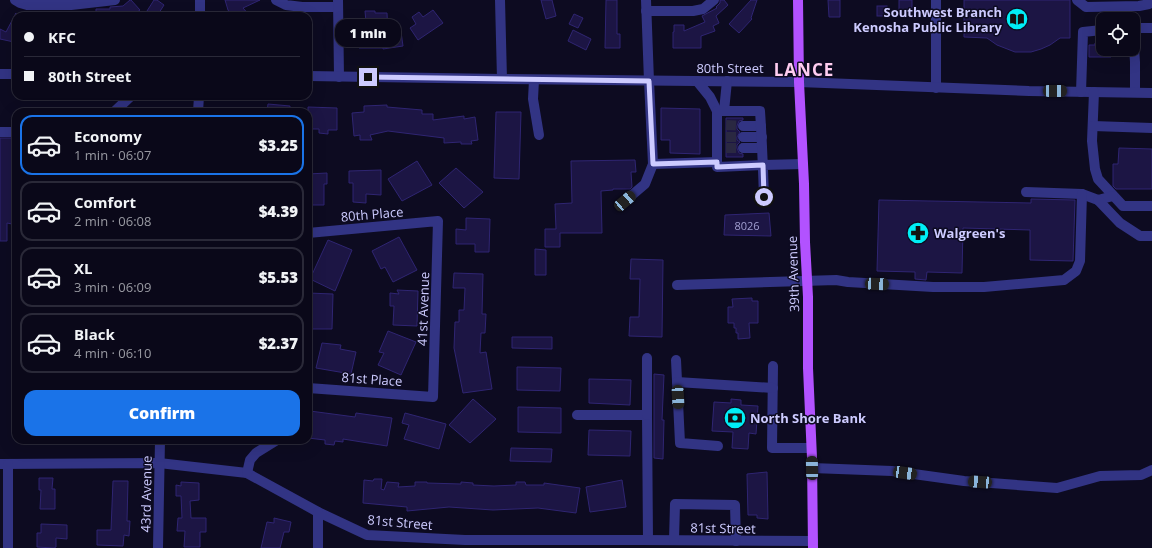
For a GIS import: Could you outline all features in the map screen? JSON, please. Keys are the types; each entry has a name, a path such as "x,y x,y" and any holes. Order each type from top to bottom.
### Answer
{"main road":[{"name":"39th Avenue","path":"798,0 799,82 807,281 813,545"}],"street":[{"path":"16,0 27,5 115,0"},
{"path":"200,0 200,12"},
{"path":"276,0 286,5 302,6 338,3 339,77"},
{"path":"500,0 502,79"},
{"path":"625,201 645,184 653,164 646,0"},
{"path":"646,12 693,12 704,9 714,0"},
{"path":"936,0 936,88"},
{"path":"1077,0 1086,7 1139,6 1149,4 1150,0"},
{"path":"1140,28 1152,28"},
{"path":"1081,92 1083,32 1096,31"},
{"path":"1135,56 1136,92"},
{"path":"0,74 12,74"},
{"name":"80th Street","path":"312,76 799,82 936,88 1152,93"},
{"path":"534,80 533,99 540,135"},
{"path":"697,81 721,111"},
{"path":"727,81 721,111 721,148 717,167 803,164"},
{"path":"1094,92 1092,141 1095,169 1098,179 1123,206 1152,206"},
{"path":"118,108 127,100"},
{"path":"721,111 760,111 764,197"},
{"path":"743,126 761,126"},
{"path":"1092,126 1152,128"},
{"path":"0,132 12,132"},
{"path":"743,137 762,137"},
{"path":"743,148 762,148"},
{"path":"653,164 717,162"},
{"path":"1026,192 1082,194 1098,200 1120,223 1140,236 1152,236"},
{"path":"677,285 836,280 933,287 984,286 1064,280 1076,271 1080,261 1082,194"},
{"path":"1098,200 1113,196"},
{"name":"80th Place","path":"312,233 438,221"},
{"name":"41st Avenue","path":"434,397 438,221"},
{"path":"643,543 647,415 647,358"},
{"path":"676,360 680,443 718,446"},
{"path":"773,366 772,448 811,448"},
{"path":"677,382 773,388"},
{"name":"81st Place","path":"312,390 434,397"},
{"path":"578,415 647,415"},
{"name":"43rd Avenue","path":"158,548 160,444"},
{"path":"247,473 250,460 256,453 270,444"},
{"name":"81st Street","path":"4,464 159,463 247,473 318,512 367,535 465,544 643,543 674,540 736,541 813,545"},
{"path":"4,464 8,548"},
{"path":"812,468 892,471 964,481 1057,488 1100,476 1141,475 1152,470"},
{"path":"674,540 675,504 690,504 734,505 736,541"},
{"path":"318,512 318,548"}],"building":[{"path":"131,0 140,10 137,12 96,12 96,9 110,9 110,7 123,6"},
{"path":"154,0 157,0 164,5 160,12 147,11"},
{"path":"225,0 260,0 243,8 246,12 229,12"},
{"path":"541,0 552,0 556,16 546,19"},
{"path":"606,0 617,0 617,34 620,34 620,48 605,48"},
{"path":"720,0 724,0 728,5 716,16 719,23 713,26 715,31 701,36 701,48 673,48 674,25 684,25 684,31 705,22 702,16 717,8 716,7 720,3"},
{"path":"751,0 757,0 751,18 752,19 739,33 729,24"},
{"path":"828,0 840,0 840,17 829,17"},
{"path":"899,0 912,0 912,12 899,12"},
{"name":"Southwest Branch Kenosha Public Library","path":"964,0 1070,0 1070,38 1060,38 1050,45 1031,52 1015,52 997,45 987,38 964,37"},
{"path":"877,6 887,6 887,16 877,16"},
{"path":"433,10 443,23 418,40 410,28 416,24 412,17 419,12 423,17"},
{"path":"365,11 387,13 388,34 401,32 403,46 383,49 359,48 359,37 381,37 380,22 366,22"},
{"path":"574,14 583,18 578,28 569,24"},
{"path":"12,21 12,42 0,39 0,29 6,32"},
{"path":"573,30 591,39 586,50 568,41"},
{"path":"1096,43 1096,56 1111,57 1089,57 1089,45 1095,45"},
{"path":"268,104 290,106 290,108 268,108"},
{"path":"387,105 387,107 422,110 422,114 433,114 433,120 464,116 464,119 475,117 478,140 471,141 472,144 461,144 461,142 444,143 444,138 388,131 370,135 372,140 360,140 360,135 354,136 352,113 364,112 364,106"},
{"path":"308,107 337,108 337,130 328,130 328,134 319,133 319,129 312,129 312,108"},
{"path":"661,108 700,109 700,154 670,153 670,140 661,140"},
{"path":"496,112 521,112 519,179 494,178"},
{"path":"726,118 743,118 743,120 739,121 737,126 737,129 740,132 737,140 740,142 737,145 737,148 739,153 743,154 743,157 726,157"},
{"path":"0,138 12,138 12,224 7,223 7,241 0,241"},
{"path":"1119,148 1152,149 1152,189 1116,189 1113,186 1113,164 1118,164"},
{"path":"635,160 636,172 631,172 632,187 630,189 601,191 602,233 560,233 560,247 545,247 545,229 556,229 555,204 572,203 571,161"},
{"path":"417,161 432,185 402,201 388,179"},
{"path":"456,168 483,192 464,208 439,183"},
{"path":"381,170 381,195 366,194 366,203 353,202 353,183 349,183 349,171"},
{"path":"327,173 327,184 324,184 324,205 312,205 312,174"},
{"path":"1031,199 1075,200 1073,261 1030,260 1030,230 963,228 962,273 927,272 926,280 915,279 915,272 877,271 879,200 1031,203"},
{"path":"769,213 771,236 724,235 725,215"},
{"path":"466,218 490,219 489,252 475,252 475,244 456,244 456,229 466,230"},
{"path":"399,237 417,270 393,282 385,267 381,269 372,251"},
{"path":"328,240 352,250 335,291 312,280 312,275"},
{"path":"535,249 546,250 546,275 535,275"},
{"path":"631,259 663,260 662,337 629,336 630,317 639,317 640,279 630,279"},
{"path":"454,273 483,274 482,314 486,314 485,333 481,333 480,353 486,352 492,389 463,393 454,348 455,322 459,322 459,310 464,310 465,288 453,288"},
{"path":"397,290 418,291 417,326 393,325 394,306 390,306 390,293 399,294"},
{"path":"312,293 333,294 332,329 312,329"},
{"path":"752,298 752,301 758,301 758,323 749,323 750,338 738,339 738,333 736,333 736,328 734,328 734,323 728,323 728,307 733,307 732,299"},
{"path":"388,331 416,342 401,375 378,365 384,353 379,352"},
{"path":"512,337 552,337 552,349 512,348"},
{"path":"322,343 341,345 340,349 356,352 351,374 316,368"},
{"path":"517,367 561,368 560,391 517,390"},
{"path":"654,374 664,375 662,420 664,420 663,459 654,458"},
{"path":"589,379 631,380 630,405 589,403"},
{"path":"473,399 496,419 470,443 449,425"},
{"name":"North Shore Bank","path":"731,399 741,400 741,405 758,406 756,434 749,433 748,449 732,448 733,432 712,431 714,402 731,403"},
{"path":"518,407 561,408 561,433 518,432"},
{"path":"312,411 355,417 356,413 392,418 387,446 343,439 343,442 335,441 334,445 325,444 325,440 312,438"},
{"path":"405,413 446,424 439,449 404,439 409,425 402,423"},
{"path":"589,430 631,431 630,456 588,455"},
{"path":"511,448 552,449 551,462 510,461"},
{"path":"767,472 768,519 757,518 757,515 748,515 747,474"},
{"path":"39,478 53,478 52,489 55,489 55,509 40,509 41,490 39,490"},
{"path":"374,479 382,479 381,489 384,490 387,482 399,483 398,487 415,486 415,482 461,484 461,482 473,483 473,485 494,486 516,485 516,482 525,482 526,485 544,485 544,483 580,488 576,513 538,508 493,510 449,507 407,511 407,507 363,503 364,480 373,481"},
{"path":"622,480 626,507 590,512 586,487"},
{"path":"113,481 128,481 127,521 130,521 129,536 124,535 123,546 97,545 97,530 111,530"},
{"path":"181,482 199,483 199,500 190,501 191,518 206,518 206,532 200,532 200,547 184,547 185,531 177,531 178,518 182,518 181,496 176,496 176,485 181,486"},
{"path":"274,518 291,522 289,532 284,532 280,548 261,548 267,522 274,523"},
{"path":"41,524 67,525 67,539 56,538 56,547 54,548 37,547 37,533 41,533"}],"tunnel":[{"path":"726,125 743,126"},
{"path":"726,137 743,137"},
{"path":"726,148 743,148"}],"place":[{"name":"Southwest Branch Kenosha Public Library","path":"1017,19"},
{"name":"Walgreen's","path":"918,233"},
{"name":"North Shore Bank","path":"735,418"}],"district":[{"name":"LANCE","path":"804,69"}],"route":[{"path":"368,77 649,81 653,164 717,162 717,167 763,165 764,197"}]}
